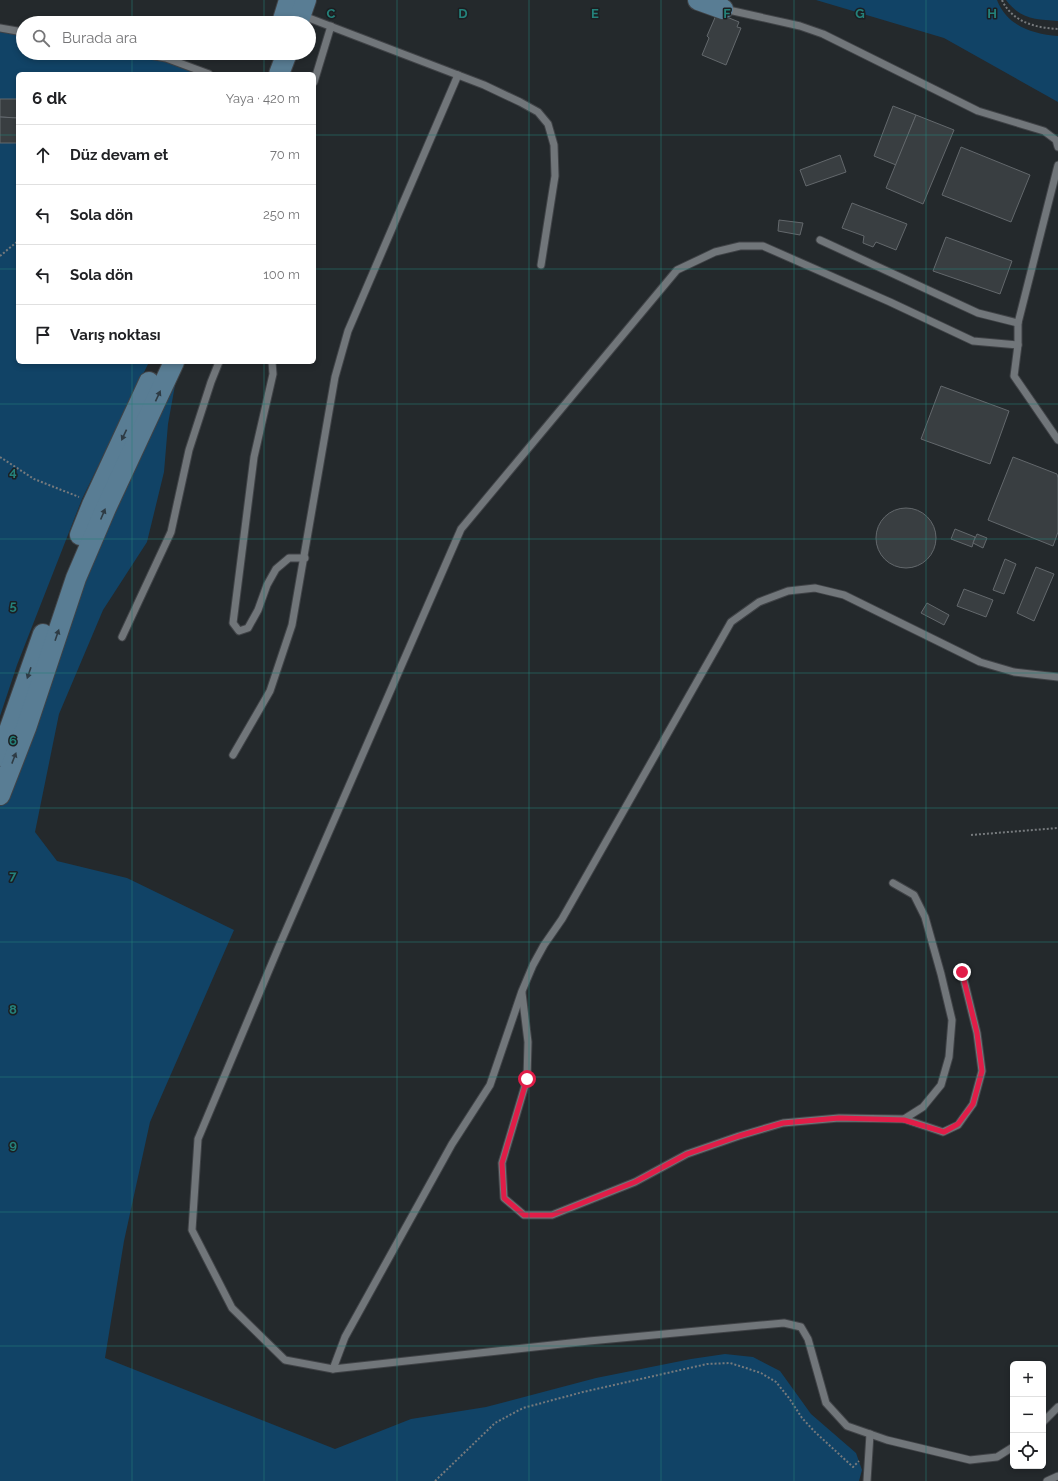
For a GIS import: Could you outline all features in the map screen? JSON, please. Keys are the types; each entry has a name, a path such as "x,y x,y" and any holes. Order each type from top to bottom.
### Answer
{"main road":[{"path":"698,0 723,9"},
{"path":"267,72 271,60"},
{"path":"280,72 284,60"},
{"path":"0,756 93,502 157,364"},
{"path":"0,795 26,728 76,578 106,508 173,364"}],"lane":[{"path":"723,9 800,26 823,34 978,111 1044,131 1056,140 1058,147"},
{"path":"294,12 305,16"},
{"path":"316,20 484,85 538,112 548,124 554,145 555,176 541,265"},
{"path":"316,75 331,26"},
{"path":"0,28 16,31"},
{"path":"171,60 204,72"},
{"path":"233,756 270,691 292,625 305,558 335,377 348,331 458,75"},
{"path":"1058,165 1018,323 1018,345 1014,376 1058,440"},
{"path":"820,240 978,313 1018,323"},
{"path":"1010,1449 997,1457 970,1460 887,1440 847,1426 826,1403 808,1339 802,1327 784,1323 589,1340 333,1369 285,1360 232,1308 192,1230 198,1139 283,937 461,529 677,270 715,252 740,246 763,246 890,302 973,341 1018,345"},
{"path":"122,637 171,532 189,450 218,364"},
{"path":"272,364 273,374 254,457 233,623 239,631 248,628 258,610 267,585 276,569 289,558 305,558"},
{"path":"333,1369 345,1337 452,1144 490,1085 522,991 544,945 562,919 731,622 759,602 788,591 814,588 844,595 980,662 1014,672 1058,677"},
{"path":"893,883 914,895 924,917 941,974 952,1020 949,1057 941,1085 924,1107 904,1120"},
{"path":"522,991 528,1042 527,1079 502,1163 504,1198 524,1215 552,1215 635,1182 687,1154 783,1123 839,1118 904,1120 944,1132 958,1124 973,1104 982,1071 977,1033 962,972"},
{"path":"1046,1419 1058,1407"},
{"path":"867,1481 870,1434"},
{"path":"1048,1481 1058,1476"}],"path":[{"path":"1002,0 1009,10 1018,18 1042,28 1058,29"},
{"path":"0,256 16,243"},
{"path":"0,457 34,479 93,502"},
{"path":"971,835 1058,828"},
{"path":"435,1481 495,1423 524,1408 583,1392 706,1364 730,1363 761,1373 776,1382 802,1418 853,1467 869,1450"}],"shaded area":[{"path":"816,0 997,0 1001,9 1007,16 1022,27 1030,31 1058,36 1058,102 944,38"},
{"path":"1006,0 1058,0 1058,21 1036,19 1023,15 1012,7"},
{"path":"0,28 16,31 16,60 161,60 200,72 16,72 16,364 148,364 82,499 17,665 0,716"},
{"path":"179,364 168,424 164,472 147,542 103,610 59,714 35,832 57,861 127,878 234,930 150,1122 124,1241 105,1358 335,1449 411,1419 486,1407 596,1378 691,1359 725,1354 753,1357 780,1371 811,1414 856,1453 862,1470 859,1481 0,1481 0,801 76,578"}],"building":[{"path":"717,13 739,22 737,27 741,28 726,65 702,55 709,38 707,36"},
{"path":"0,99 16,99 16,118 0,117"},
{"path":"893,106 916,115 896,165 874,156"},
{"path":"916,115 954,130 923,204 886,188"},
{"path":"0,117 16,118 16,143 0,143"},
{"path":"961,147 1030,175 1011,222 942,195"},
{"path":"840,155 846,172 806,186 800,170"},
{"path":"852,203 907,224 896,250 876,242 873,247 863,243 864,236 842,228"},
{"path":"779,220 803,223 800,235 778,231"},
{"path":"946,237 1012,261 1000,294 933,271"},
{"path":"941,386 1009,411 990,464 921,439"},
{"path":"1013,457 1057,474 1058,532 1053,546 988,520"},
{"path":"906,508 923,513 931,521 936,538 931,555 923,563 906,568 889,563 881,555 876,538 881,521 889,513"},
{"path":"955,529 975,537 972,547 951,539"},
{"path":"977,534 987,538 983,548 973,543"},
{"path":"1005,559 1016,564 1004,594 993,590"},
{"path":"1036,567 1054,574 1034,621 1017,613"},
{"path":"964,589 993,600 986,617 957,606"},
{"path":"927,603 949,615 944,625 921,613"}],"route":[{"path":"527,1079 502,1163 504,1198 524,1215 552,1215 635,1182 687,1154 783,1123 839,1118 904,1120 944,1132 958,1124 973,1104 982,1071 977,1033 962,972"}]}
